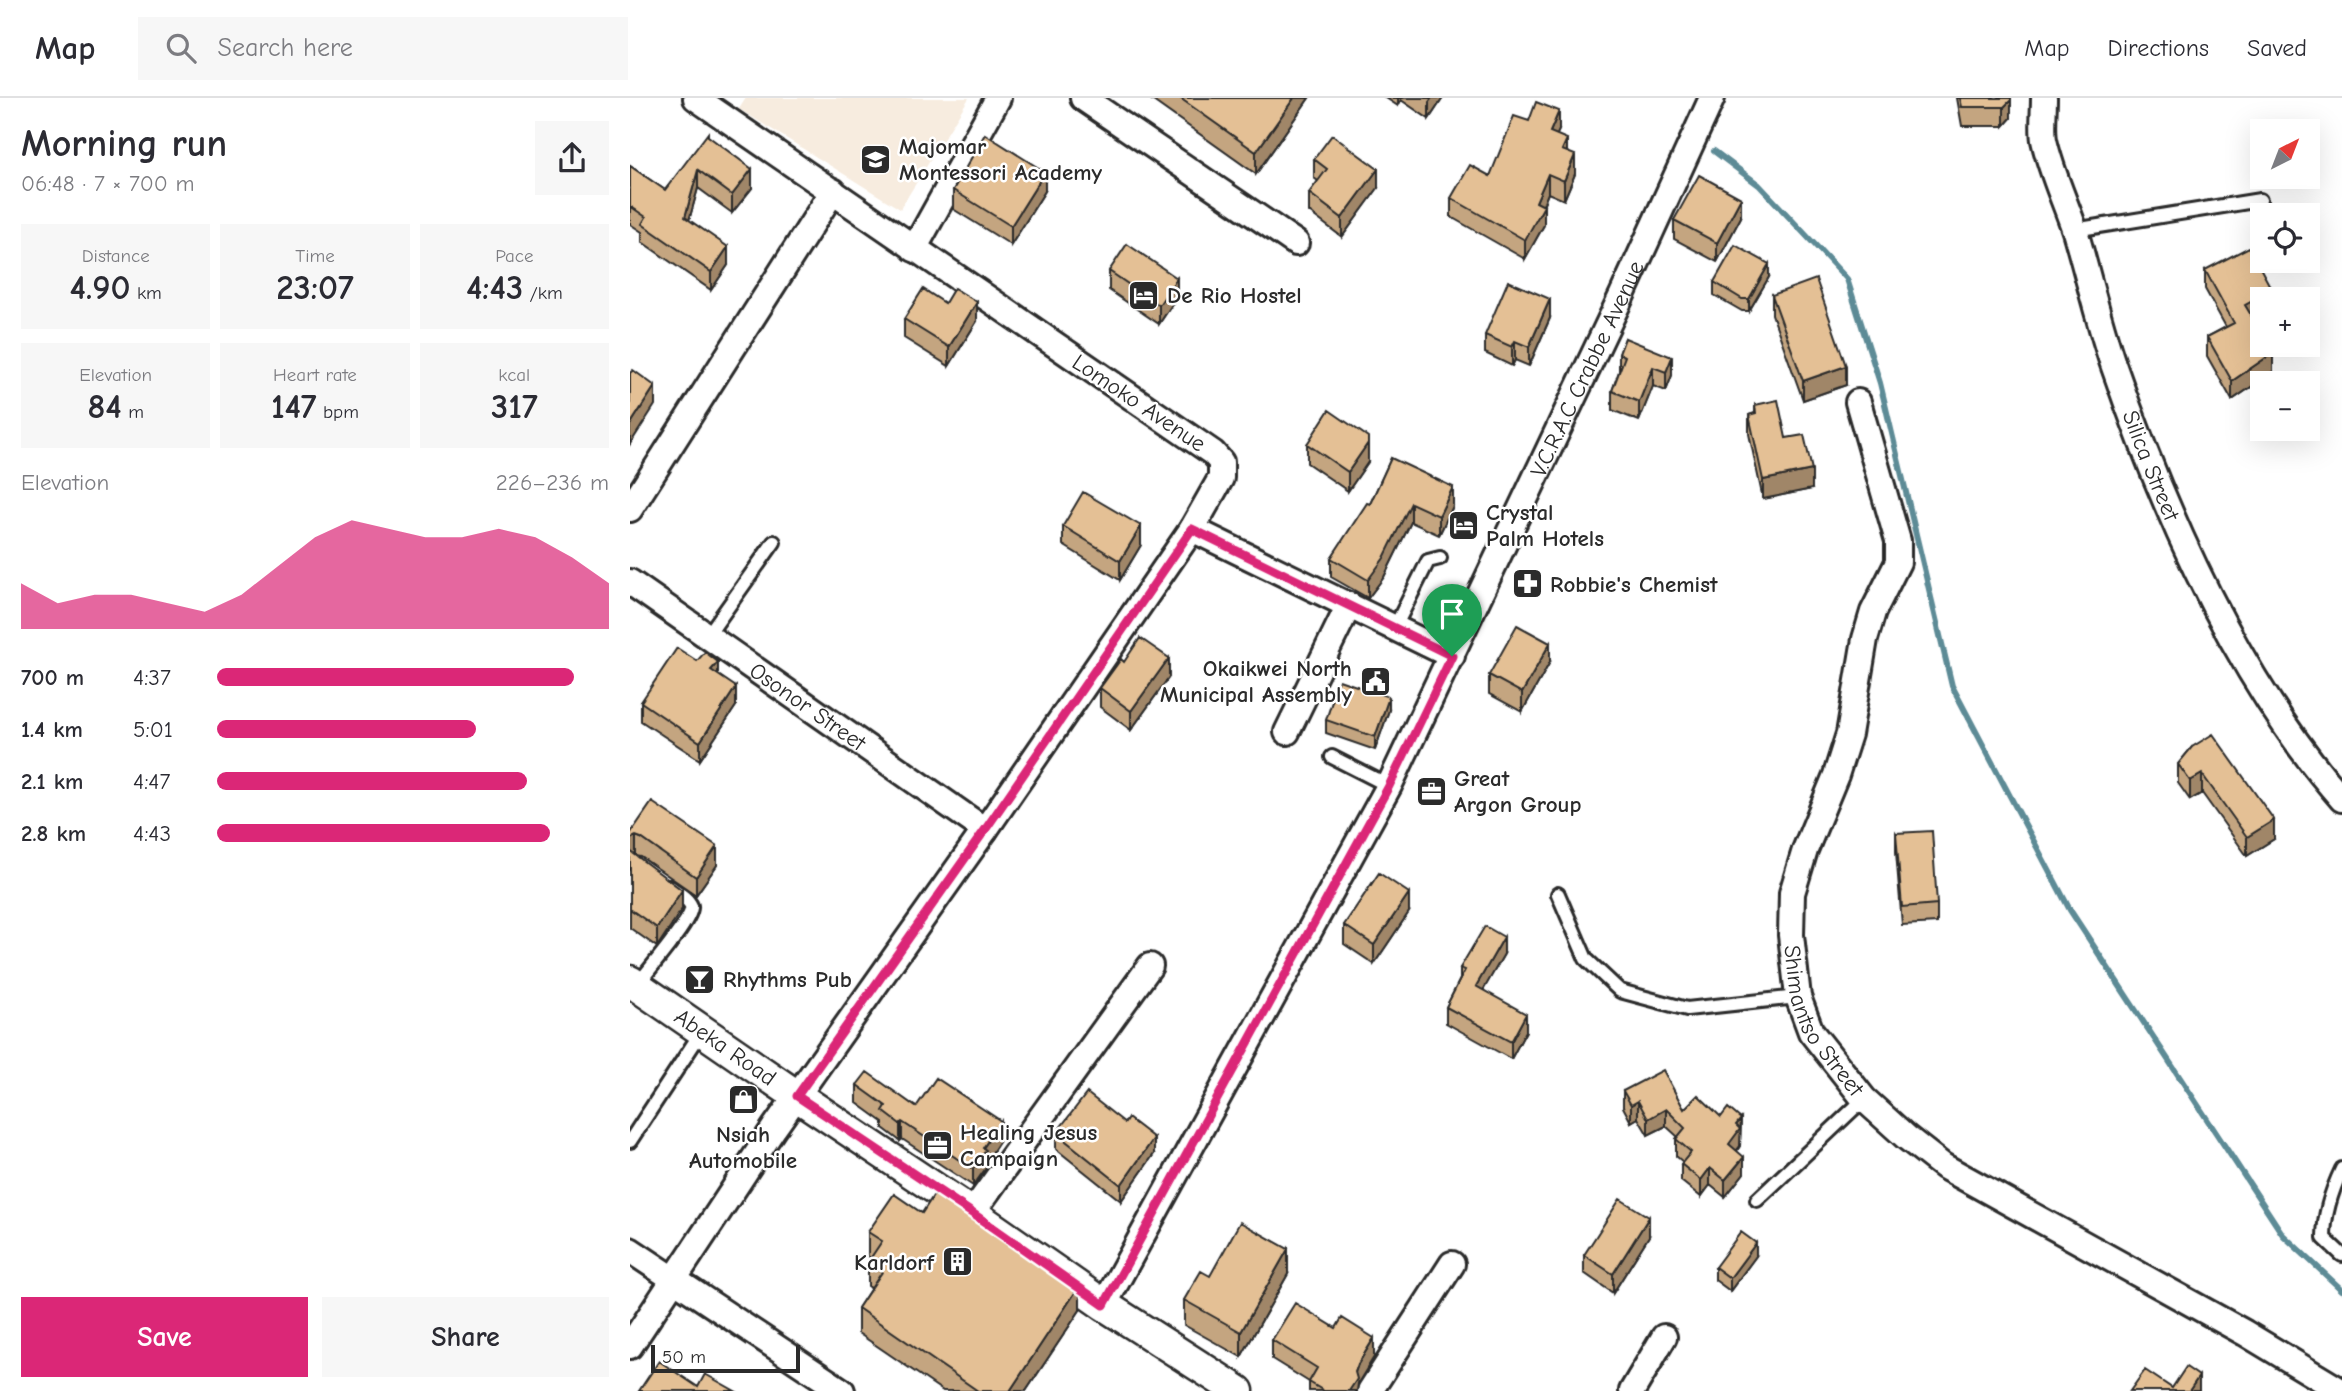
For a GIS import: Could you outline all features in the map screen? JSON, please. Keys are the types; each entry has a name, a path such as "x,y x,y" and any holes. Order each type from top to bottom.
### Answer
{"street":[{"name":"Lomoko Avenue","path":"630,1346 797,1096 985,830 1192,529 1221,478 1221,462 1213,453 914,249 833,191 729,107 695,98"},
{"path":"914,249 998,98"},
{"path":"1083,98 1296,243"},
{"name":"Silica Street","path":"2044,98 2044,138 2113,365 2170,513 2210,596 2245,659 2286,726 2342,799"},
{"name":"V.C.R.A.C Crabbe Avenue","path":"1104,1305 1389,786 1709,104"},
{"path":"630,509 833,191"},
{"name":"Shimantso Street","path":"1858,402 1898,541 1898,562 1873,612 1865,639 1849,734 1836,775 1805,850 1793,893 1791,935 1798,998 1811,1031 1864,1099 1943,1166 2245,1333 2341,1391"},
{"path":"1192,529 1452,656"},
{"name":"Osonor Street","path":"630,582 985,830"},
{"path":"1287,732 1349,605"},
{"path":"972,1213 1150,965"},
{"name":"Abeka Road","path":"634,983 1104,1305 1238,1391"},
{"path":"630,1250 842,1391"},
{"path":"1370,1391 1452,1264"},
{"path":"1632,1391 1664,1337"}],"lane":[{"path":"2074,230 2260,200"},
{"path":"708,635 774,542"},
{"path":"1395,627 1422,570 1428,561 1440,558"},
{"path":"1332,757 1389,786"},
{"path":"634,983 691,912 691,905 685,898 656,877"},
{"path":"1558,894 1586,959 1620,991 1687,1009 1798,998"},
{"path":"630,1141 702,1031"},
{"path":"1757,1200 1864,1099"},
{"path":"2342,1169 2324,1226 2324,1238 2342,1255"}],"shaded area":[{"name":"Majomar Montessori Academy","path":"746,98 969,98 900,209 739,109"}],"building":[{"path":"1180,98 1294,98 1256,152"},
{"path":"1960,98 2011,100 2004,107 1962,107"},
{"path":"1536,102 1559,111 1550,132 1567,139 1562,150 1575,155 1564,181 1548,174 1536,202 1544,206 1525,240 1451,198 1470,165 1490,176 1514,116 1529,121"},
{"path":"708,133 708,136 752,169 732,195 698,170 685,217 728,247 711,272 642,224 646,217 630,206 630,166 665,190"},
{"path":"985,134 1045,172 1011,226 953,190"},
{"path":"1332,135 1378,169 1342,218 1309,193 1327,169 1314,159"},
{"path":"1699,175 1741,198 1717,243 1674,220"},
{"path":"1127,244 1177,278 1159,305 1109,271"},
{"path":"1735,245 1769,264 1749,299 1742,299 1714,282"},
{"path":"2249,247 2250,273 2263,273 2270,287 2250,287 2250,302 2245,305 2250,313 2250,357 2267,357 2232,381 2207,337 2234,323 2205,270"},
{"path":"1816,279 1846,366 1803,381 1772,295"},
{"path":"1508,281 1550,299 1529,347 1515,341 1512,347 1485,335"},
{"path":"954,288 977,302 949,347 904,319 923,289 945,303"},
{"path":"1625,338 1672,357 1666,372 1653,367 1639,402 1612,391 1625,356 1619,354"},
{"path":"633,370 655,386 630,425 630,373"},
{"path":"1778,400 1786,438 1804,435 1812,470 1763,480 1749,415 1756,413 1755,405"},
{"path":"1329,410 1368,437 1368,443 1348,472 1307,444"},
{"path":"1391,458 1453,487 1439,516 1411,503 1384,558 1368,580 1331,558 1367,503 1370,504"},
{"path":"1083,492 1141,526 1120,561 1063,526"},
{"path":"1517,625 1550,643 1522,693 1489,675"},
{"path":"1140,638 1169,658 1131,711 1100,688 1121,659 1124,662"},
{"path":"677,648 697,661 705,652 718,662 711,670 736,687 700,742 641,702"},
{"path":"1339,680 1389,697 1375,737 1326,720"},
{"path":"2213,734 2274,820 2247,837 2202,774 2190,781 2178,764 2192,747"},
{"path":"652,802 717,846 696,877 641,838 636,836 630,839 630,834"},
{"path":"1932,831 1937,904 1902,907 1896,833"},
{"path":"630,851 682,890 657,928 630,909"},
{"path":"1379,873 1409,893 1374,945 1344,925"},
{"path":"1485,926 1504,937 1476,986 1526,1014 1511,1042 1446,1007 1465,970 1460,968"},
{"path":"1663,1070 1684,1109 1698,1095 1721,1117 1728,1108 1741,1119 1736,1125 1740,1129 1729,1144 1744,1157 1725,1180 1710,1168 1701,1180 1681,1164 1691,1152 1676,1139 1685,1128 1666,1109 1648,1119 1638,1101 1631,1105 1623,1091"},
{"path":"867,1072 916,1107 936,1078 1001,1121 973,1169 883,1111 886,1106 857,1085"},
{"path":"1087,1093 1125,1123 1128,1118 1154,1138 1121,1185 1056,1133"},
{"name":"Karldorf","path":"937,1190 1080,1285 1010,1391 978,1391 858,1308 882,1272 868,1262 882,1241 868,1232 894,1194 922,1213"},
{"path":"1620,1199 1649,1217 1613,1274 1584,1255"},
{"path":"1240,1222 1288,1249 1241,1332 1184,1300 1201,1271 1210,1276"},
{"path":"1741,1232 1756,1243 1730,1278 1715,1267"},
{"path":"1295,1303 1336,1328 1342,1318 1374,1338 1358,1364 1355,1372 1357,1379 1349,1391 1324,1391 1309,1382 1317,1368 1272,1340"},
{"path":"659,1361 698,1387 705,1374 735,1391 639,1391"},
{"path":"2186,1367 2199,1376 2189,1391 2130,1391 2145,1370 2172,1388"}],"waterway":[{"path":"1714,151 1759,185 1847,279 1880,383 1952,686 2070,910 2283,1235 2342,1290"}],"place":[{"name":"Majomar Montessori Academy","path":"876,159"},
{"name":"De Rio Hostel","path":"1144,295"},
{"name":"Crystal Palm Hotels","path":"1463,525"},
{"name":"Robbie's Chemist","path":"1527,584"},
{"name":"Okaikwei North Municipal Assembly","path":"1375,681"},
{"name":"Great Argon Group","path":"1431,791"},
{"name":"Rhythms Pub","path":"700,979"},
{"name":"Nsiah Automobile","path":"743,1100"},
{"name":"Healing Jesus Campaign","path":"937,1145"},
{"name":"Karldorf","path":"957,1262"}],"route":[{"path":"1192,529 1452,656 1389,786 1104,1305 797,1096 985,830 1192,529"}]}
